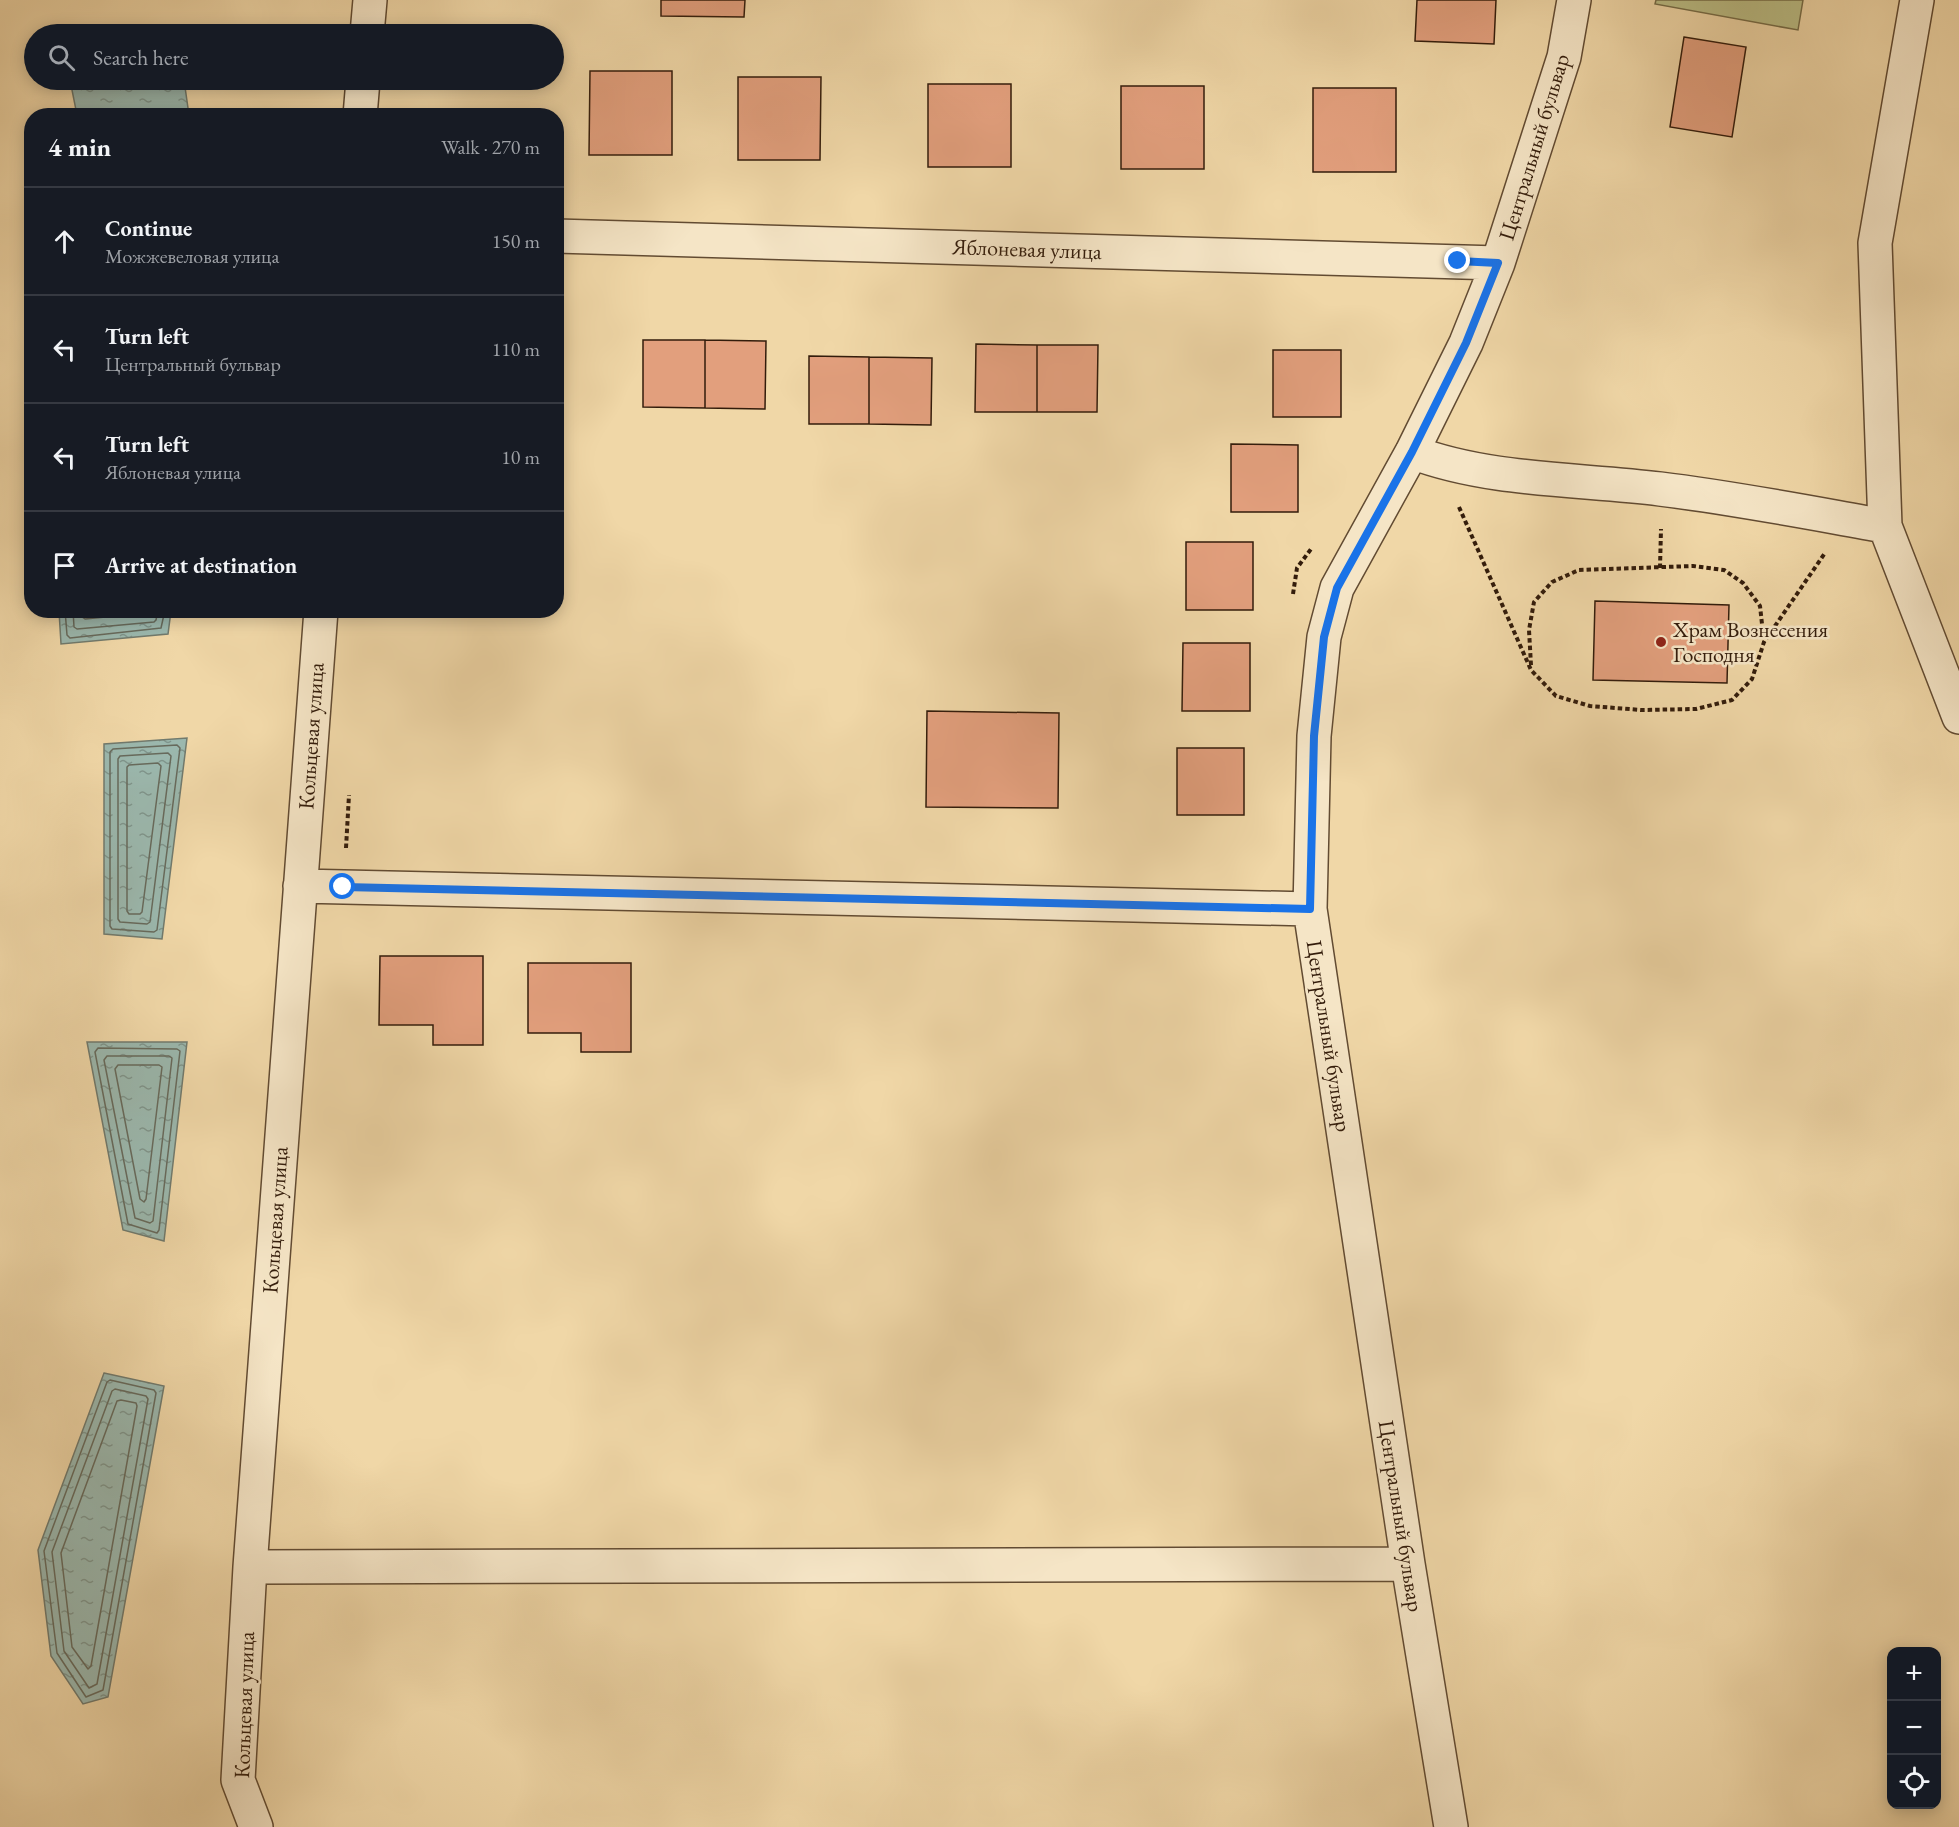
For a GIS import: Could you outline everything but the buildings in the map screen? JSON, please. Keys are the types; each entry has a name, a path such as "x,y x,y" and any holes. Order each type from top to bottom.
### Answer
{"street":[{"path":"368,24 370,0"},
{"name":"Центральный бульвар","path":"1450,1827 1408,1564 1310,909 1314,736 1324,637 1337,588 1426,457 1466,343 1498,263 1563,57 1574,0"},
{"path":"1917,0 1875,243 1886,526 1959,717"},
{"path":"361,108 362,90"},
{"name":"Яблоневая улица","path":"564,236 1498,263"},
{"path":"1426,457 1484,471 1661,489 1886,526"},
{"name":"Кольцевая улица","path":"256,1827 238,1780 250,1567 320,618"},
{"path":"300,886 1310,909"},
{"path":"250,1567 1408,1564"}],"path":[{"path":"1426,457 1531,670 1556,696 1590,706 1641,710 1696,709 1732,700 1752,679 1764,642 1848,519"},
{"path":"1531,670 1529,630 1534,602 1552,582 1579,570 1693,566 1724,570 1743,582 1760,606 1764,642"}],"green space":[{"path":"1656,0 1803,0 1798,30 1655,4"}],"water":[{"path":"72,90 185,90 188,108 76,108"},
{"path":"59,618 170,618 168,634 61,644"},
{"path":"187,738 162,939 104,934 104,744"},
{"path":"87,1042 187,1042 164,1241 123,1230"},
{"path":"104,1373 164,1386 108,1697 83,1704 51,1656 38,1550"}],"place":[{"name":"Храм Вознесения Господня","path":"1661,642"}],"route":[{"path":"343,887 1310,909 1314,736 1324,637 1337,588 1412,452 1466,343 1498,263 1458,261"}]}
